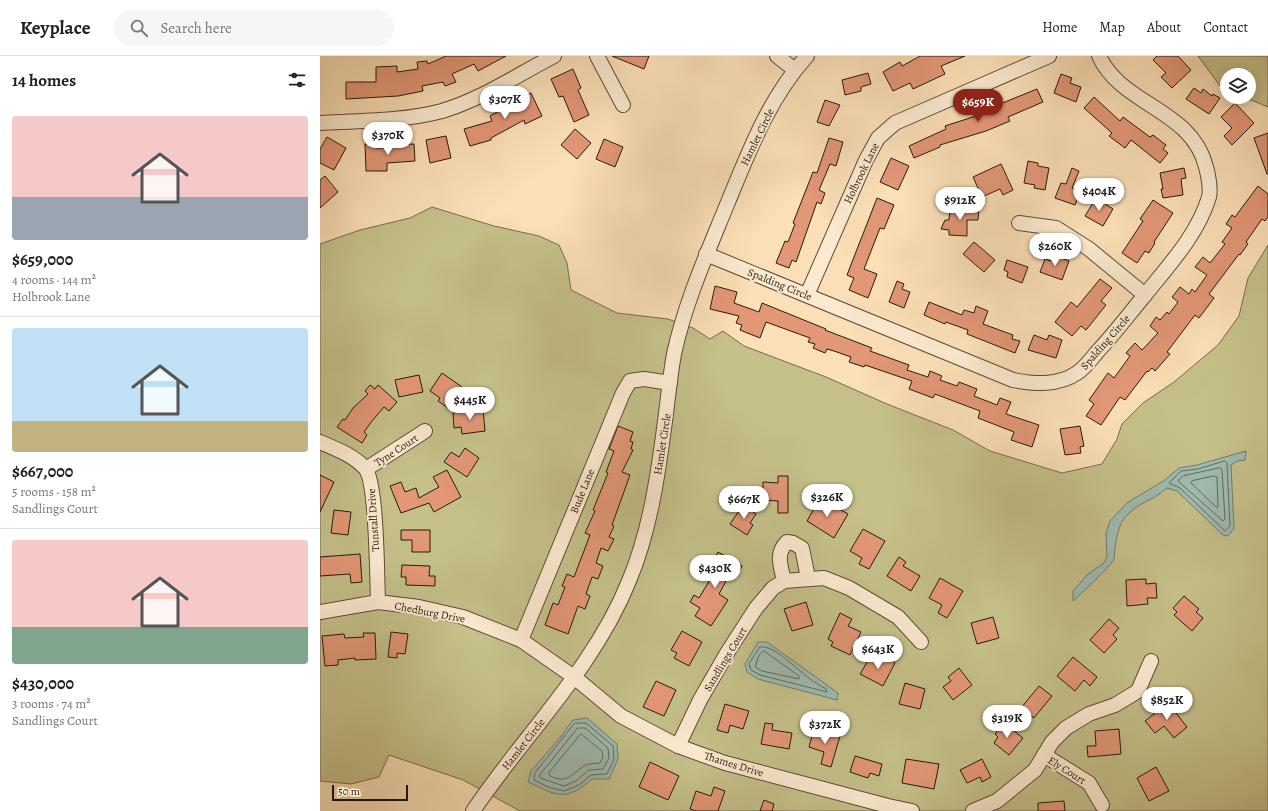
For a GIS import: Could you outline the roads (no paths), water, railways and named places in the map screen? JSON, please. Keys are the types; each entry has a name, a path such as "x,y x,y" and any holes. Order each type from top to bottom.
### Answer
{"street":[{"path":"320,123 400,117 441,111 483,96 554,56"},
{"path":"597,56 623,105"},
{"path":"777,56 795,70"},
{"name":"Hamlet Circle","path":"473,811 490,785 574,677 603,633 629,582 642,543 662,450 674,355 691,292 743,166 768,112 795,70 807,56"},
{"name":"Holbrook Lane","path":"807,295 866,160 878,138 895,123 1049,56"},
{"name":"Spalding Circle","path":"706,254 1013,380 1036,384 1057,381 1078,373 1117,332 1144,295 1173,262 1197,225 1210,195 1206,166 1195,142 1178,123 1159,109 1140,100 1124,87 1105,68 1099,56"},
{"path":"1020,223 1056,228 1089,249 1144,295"},
{"name":"Bude Lane","path":"521,640 622,393 630,381 644,379 670,383"},
{"name":"Tyne Court","path":"366,469 425,431"},
{"path":"320,442 344,451 366,469"},
{"name":"Tunstall Drive","path":"366,469 372,490 378,602"},
{"path":"808,578 802,548 793,543 787,542 781,548 779,555 784,581 824,578 849,588 898,617 921,642"},
{"name":"Sandlings Court","path":"678,746 700,700 727,653 756,608 773,588 784,581"},
{"name":"Chedburg Drive","path":"320,612 378,602 420,608 463,617 521,640 574,677"},
{"path":"973,811 997,801 1035,770 1052,742 1066,728 1089,714 1115,705 1138,691 1151,661"},
{"name":"Thames Drive","path":"574,677 622,716 678,746 725,763 912,811"},
{"name":"Ely Court","path":"1044,756 1089,782 1102,805"}],"water":[{"path":"1246,451 1245,460 1237,461 1231,465 1234,528 1228,536 1223,535 1177,491 1167,488 1133,509 1123,520 1117,537 1114,559 1073,601 1073,591 1088,574 1104,563 1107,557 1106,533 1110,521 1127,503 1165,480 1179,468 1197,465"},
{"path":"758,642 767,642 838,693 837,700 758,679 747,672 745,664"},
{"path":"587,718 617,744 618,759 609,779 592,779 568,794 547,791 528,782 531,771 573,720"}]}
